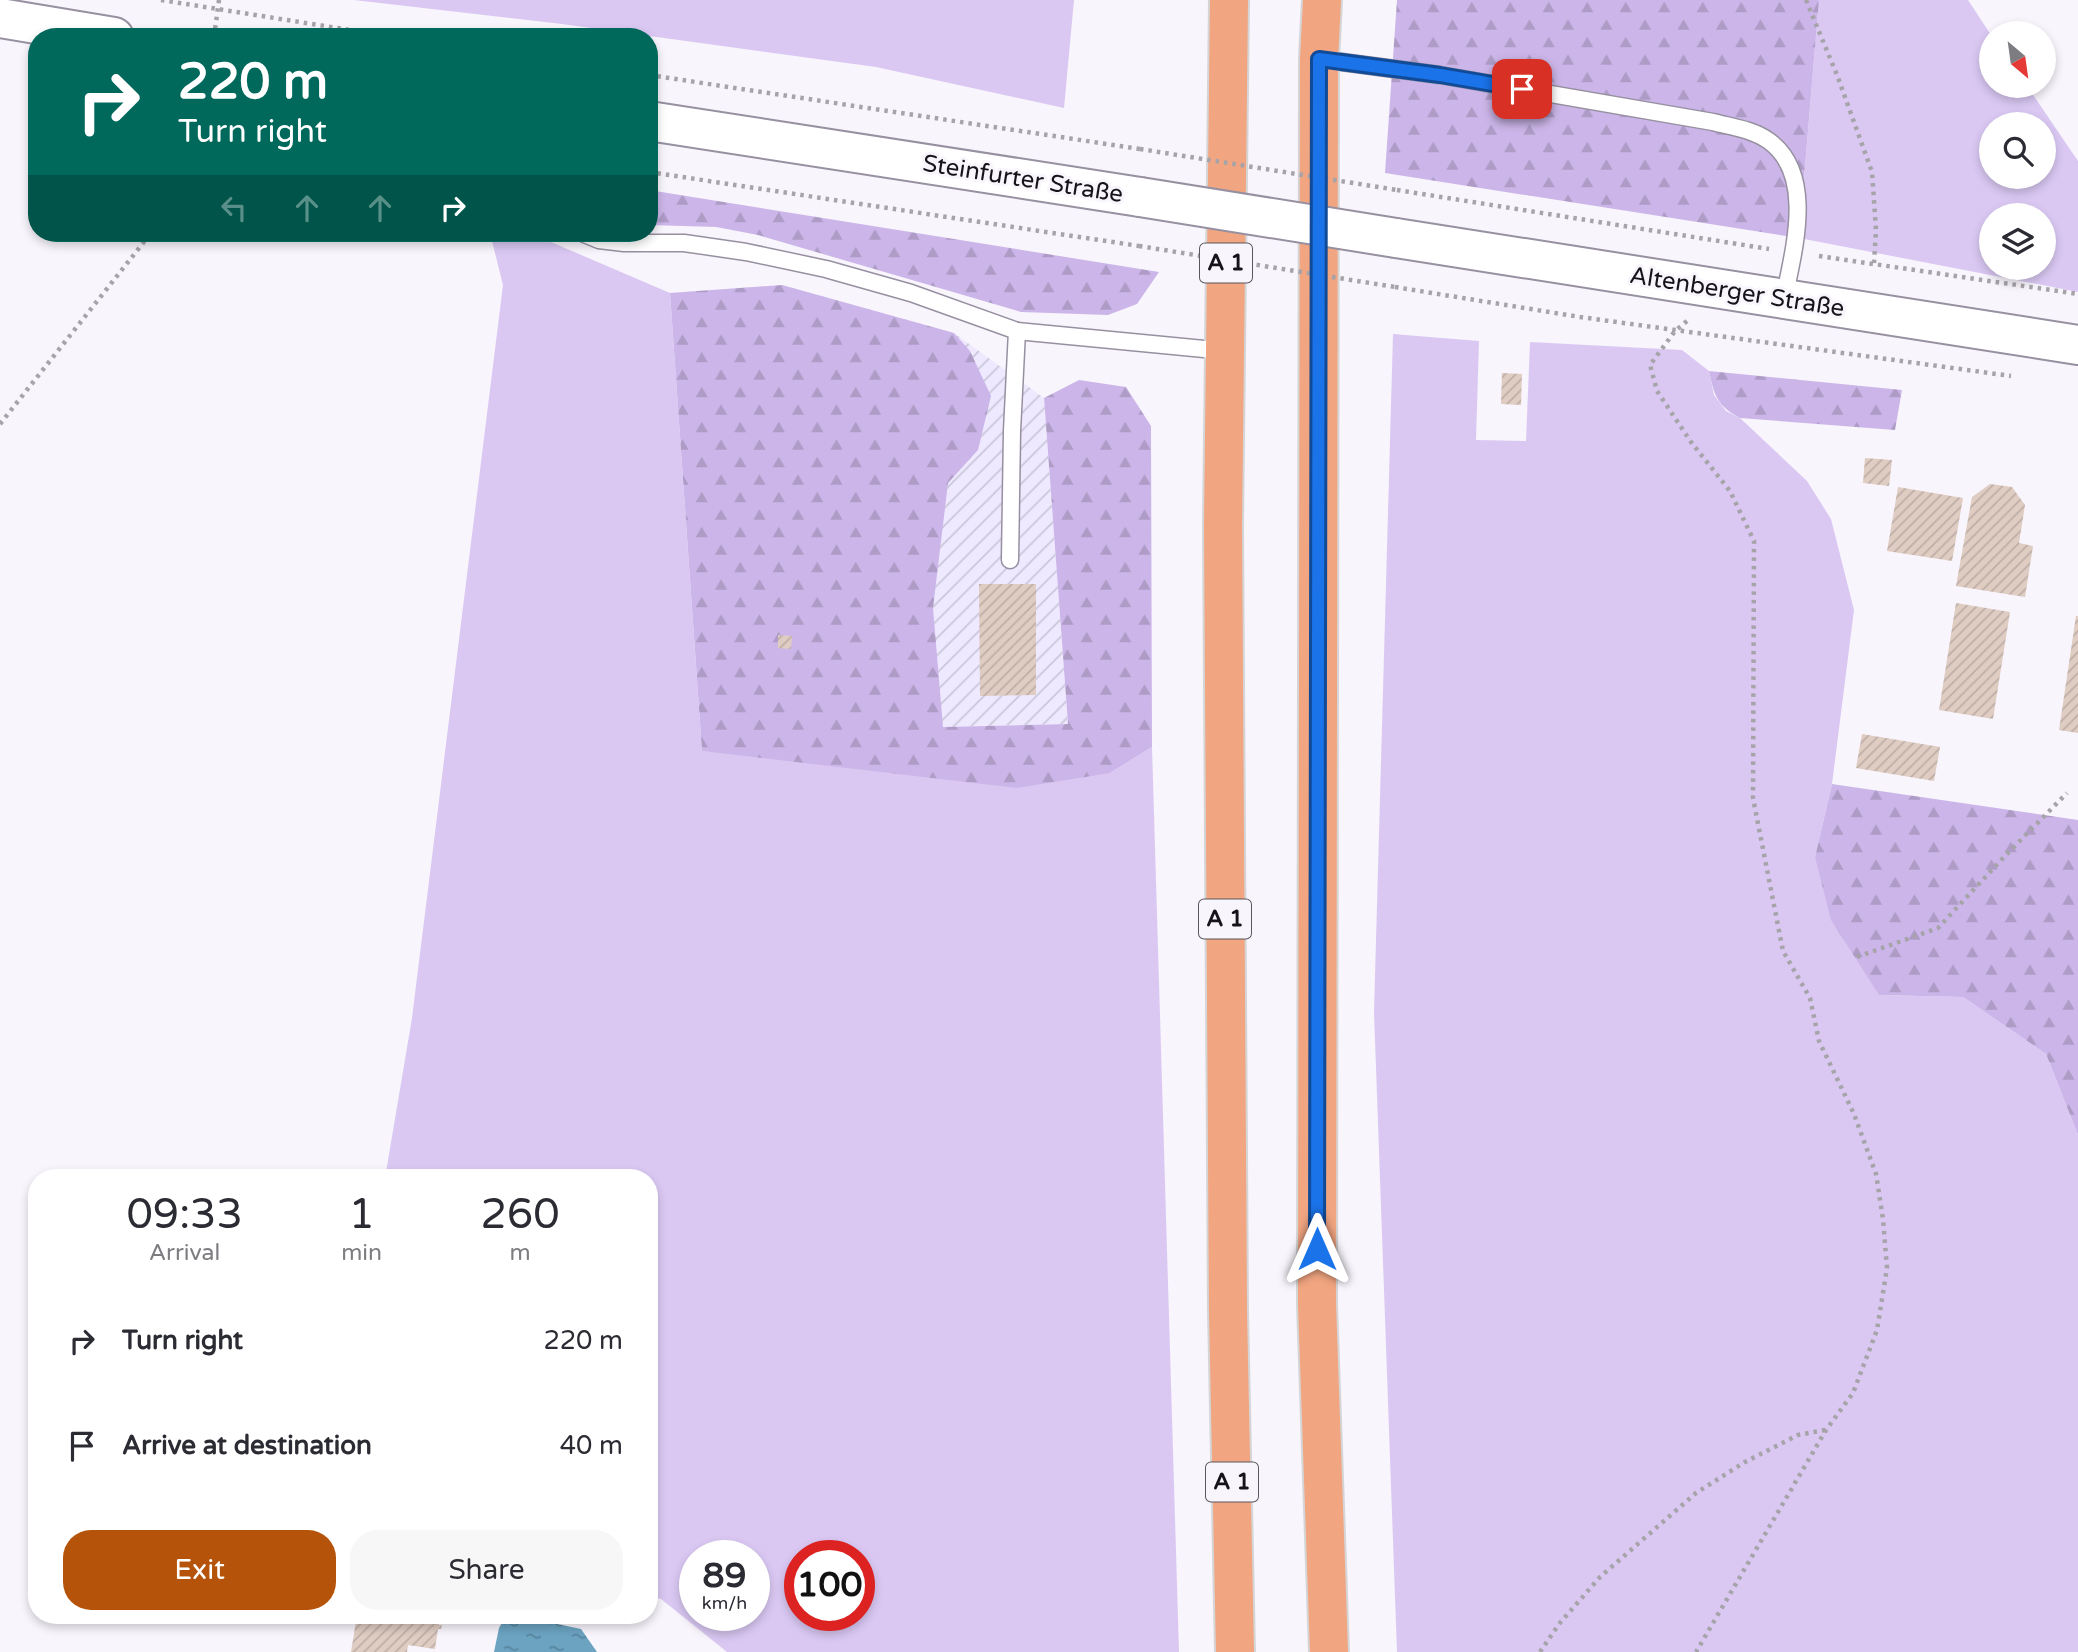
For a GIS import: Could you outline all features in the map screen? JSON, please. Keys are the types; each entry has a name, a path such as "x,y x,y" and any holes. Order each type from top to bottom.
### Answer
{"highway":[{"name":"A 1","path":"1229,0 1223,540 1228,1298 1235,1652"},
{"path":"1322,0 1319,59 1317,1304 1329,1652"}],"main road":[{"path":"0,18 60,28"},
{"name":"Steinfurter Straße","path":"658,122 1396,238"},
{"name":"Altenberger Straße","path":"1396,238 2078,345"}],"lane":[{"path":"1319,59 1454,77 1751,131 1770,142 1786,158 1795,180 1798,206 1784,299"},
{"path":"616,242 684,243 746,252 827,269 911,293 1017,331 1225,351"},
{"path":"1010,560 1017,331"}],"path":[{"path":"161,0 335,28"},
{"path":"215,28 219,0"},
{"path":"1806,0 1872,172 1876,230 1874,263"},
{"path":"658,76 1140,149 1793,253 2078,294"},
{"path":"658,173 1675,331 2024,378"},
{"path":"0,424 144,242"},
{"path":"1696,1652 1826,1430 1853,1393 1877,1330 1887,1268 1876,1174 1854,1114 1819,1041 1810,998 1783,951 1753,798 1754,541 1730,491 1691,442 1657,391 1650,365 1675,331 1726,290"},
{"path":"1857,957 1938,928 2067,793"},
{"path":"1540,1652 1559,1624 1600,1577 1696,1493 1745,1462 1798,1435 1826,1430"}],"shaded area":[{"path":"354,0 1074,0 1064,108 876,67 658,37 658,28 591,28"},
{"path":"1819,0 1968,0 1982,21 1979,21 1979,98 2035,98 2045,112 1979,112 1979,189 2056,189 2056,129 2078,161 2078,292 2016,280 2056,280 2056,203 1979,203 1979,273 1799,238"},
{"path":"492,242 551,242 670,293 702,751 1110,773 1152,747 1179,1652 727,1652 701,1631 770,1631 770,1540 679,1540 679,1613 658,1598 658,1169 387,1169 412,1018 503,285"},
{"path":"782,285 954,333 1044,398 1068,724 943,727 670,293"},
{"path":"1393,334 1479,341 1476,440 1526,441 1530,342 1682,350 1709,371 1714,395 1726,411 1740,418 1807,481 1831,519 1854,610 1832,784 1815,857 1879,995 1963,997 2046,1054 2078,1135 2078,1652 1397,1652 1374,1012"}],"green space":[{"path":"1397,0 1819,0 1799,238 1385,173"},
{"path":"658,191 1159,272 1137,304 1108,315 1021,312 758,235 716,227 658,225"},
{"path":"782,285 954,333 970,351 991,396 978,450 948,483 933,608 943,727 1068,724 1044,398 1079,380 1126,387 1151,426 1152,747 1110,773 1017,788 702,751 670,293"},
{"path":"1709,371 1902,390 1895,430 1740,418 1721,404"},
{"path":"1832,784 2078,820 2078,1135 2046,1054 1963,997 1879,995 1831,920 1815,857"}],"water":[{"path":"501,1624 557,1624 581,1629 597,1652 494,1652"}],"building":[{"path":"1502,373 1522,374 1521,405 1501,404"},
{"path":"1865,458 1892,460 1889,486 1863,483"},
{"path":"1990,484 2012,487 2025,505 2019,543 2033,546 2025,597 1956,586 1972,497"},
{"path":"1898,487 1963,498 1952,561 1887,551"},
{"path":"979,584 1036,584 1036,695 980,696"},
{"path":"1956,603 2010,612 1993,719 1939,710"},
{"path":"2078,616 2078,733 2059,730"},
{"path":"778,635 792,636 791,649 778,648"},
{"path":"1862,734 1940,747 1934,781 1856,768"},
{"path":"356,1624 442,1625 441,1629 438,1629 435,1649 408,1645 407,1652 351,1652"}],"route":[{"path":"1317,1249 1319,59 1522,89"}]}
